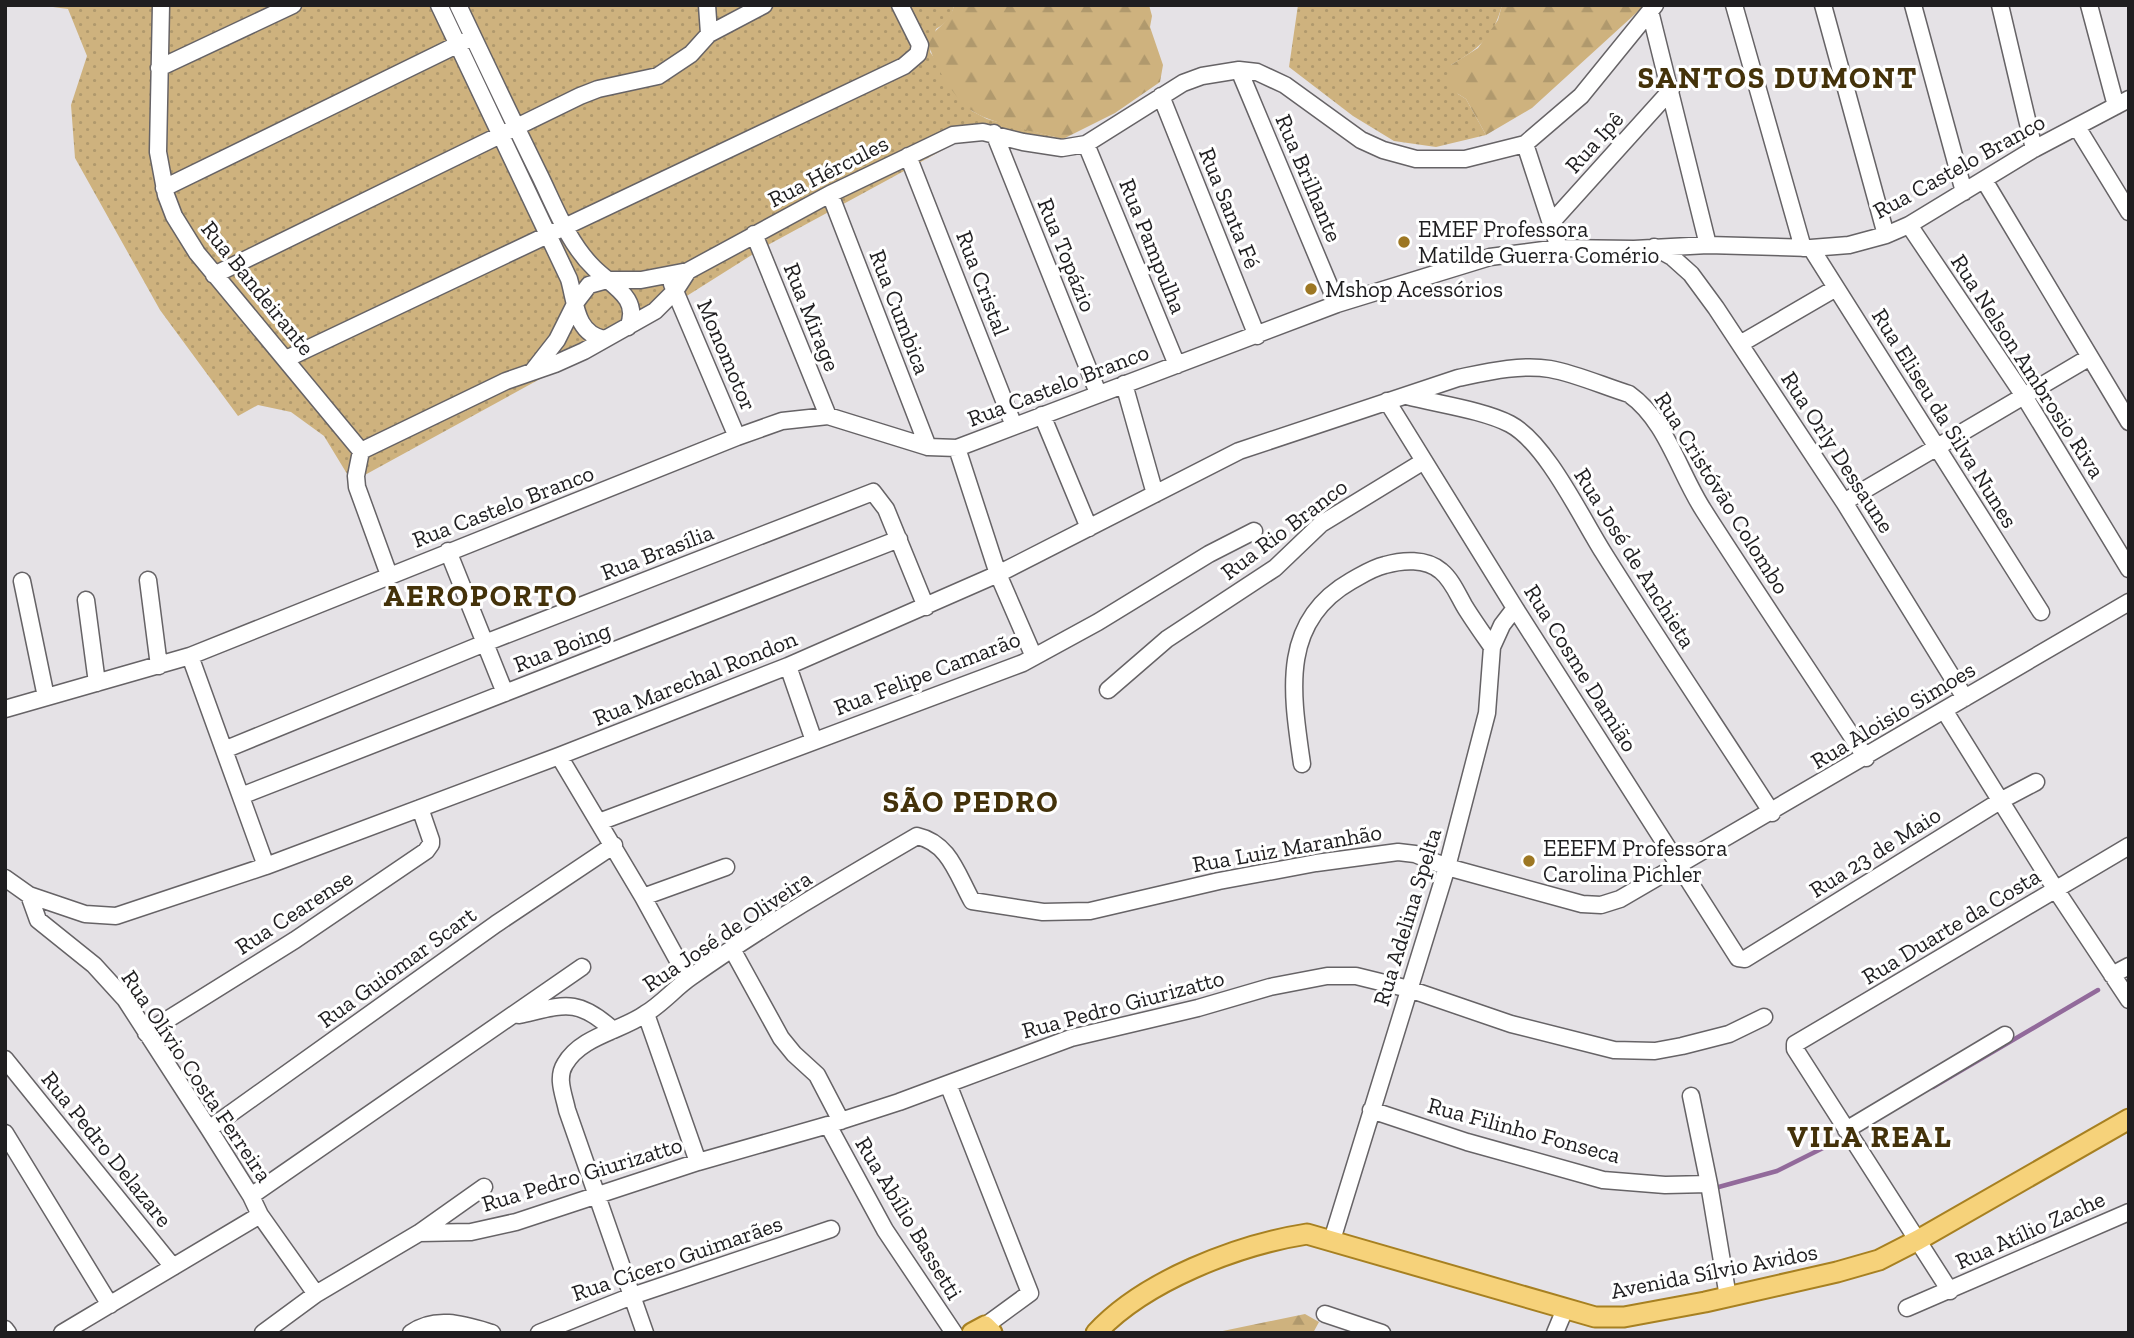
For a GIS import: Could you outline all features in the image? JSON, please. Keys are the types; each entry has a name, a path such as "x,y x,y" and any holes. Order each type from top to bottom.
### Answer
{"main road":[{"name":"Avenida Sílvio Avidos","path":"1096,1333 1127,1304 1153,1287 1213,1260 1288,1237 1307,1234 1595,1317 1624,1317 1728,1297 1862,1266 1918,1240 2129,1119"}],"street":[{"name":"Rua Bandeirante","path":"161,5 158,152 164,188 174,216 184,235 214,275 361,451"},
{"path":"159,68 293,5"},
{"path":"439,5 569,279 579,320 585,330 604,339"},
{"path":"458,5 565,226 590,265 631,303 632,319 628,327"},
{"path":"707,5 709,34"},
{"path":"214,275 598,89 658,76 691,54 709,34 764,5"},
{"path":"286,359 910,62 918,54 920,45 900,5"},
{"name":"Rua Eliseu da Silva Nunes","path":"1734,5 1807,248 1836,288 2040,612"},
{"path":"1823,5 1886,235"},
{"path":"1913,5 1964,192"},
{"path":"2000,5 2034,149"},
{"path":"2089,5 2122,102"},
{"path":"1652,8 1708,245"},
{"path":"1086,144 1183,83 1202,76 1239,70 1257,72 1285,85 1361,140 1399,156 1465,159 1525,144 1581,96 1652,8"},
{"path":"164,188 473,37"},
{"name":"Rua Brilhante","path":"1239,70 1337,304"},
{"name":"Rua Ipê","path":"1551,223 1671,90"},
{"name":"Rua Santa Fé","path":"1161,96 1257,336"},
{"name":"Rua Castelo Branco","path":"5,709 190,656 448,551 782,421 828,416 928,447 957,448 1337,304 1490,257 1559,248 1708,245 1807,248 1849,245 1886,235 1909,225 2034,149 2122,102"},
{"path":"2077,127 2129,212"},
{"name":"Rua Hércules","path":"607,280 641,280 688,271 830,194 953,135 994,133 1023,142 1062,148 1086,144"},
{"name":"Rua Topázio","path":"994,133 1098,393"},
{"name":"Rua Pampulha","path":"1086,144 1177,365"},
{"name":"Rua Ipê","path":"1525,144 1559,248"},
{"name":"Rua Cristal","path":"908,156 1014,426"},
{"path":"1984,180 2129,422"},
{"name":"Rua Cumbica","path":"830,194 928,447"},
{"name":"Rua Nelson Ambrosio Riva","path":"1909,225 2024,396 2129,569"},
{"name":"Rua Mirage","path":"754,234 828,416"},
{"name":"Rua Orly Dessaune","path":"1654,247 1672,257 1691,274 1740,344 1844,502 1965,698"},
{"name":"Rua Hércules","path":"361,451 506,381 574,356 628,327 655,311 675,291 688,271"},
{"name":"Monomotor","path":"669,274 737,437"},
{"path":"532,372 566,326 576,302 589,285 607,280"},
{"path":"1740,344 1836,288"},
{"path":"1844,502 2090,357"},
{"name":"Rua Cristóvão Colombo","path":"1387,401 1458,378 1492,371 1549,369 1629,394 1640,402 1664,435 1701,507 1866,758"},
{"path":"1124,384 1155,494"},
{"name":"Rua José de Anchieta","path":"1407,396 1492,417 1510,424 1530,440 1546,460 1772,813"},
{"name":"Rua Marechal Rondon","path":"5,878 29,895 85,914 116,916 266,866 788,667 998,574 1238,451 1387,401"},
{"name":"Rua Cosme Damião","path":"1387,401 1738,958"},
{"path":"1042,415 1089,528"},
{"path":"957,448 998,574 1034,657"},
{"path":"361,451 357,464 357,487 389,575"},
{"name":"Rua Rio Branco","path":"1108,690 1167,639 1275,568 1321,524 1424,461"},
{"name":"Rua Brasília","path":"224,750 485,643 873,492 887,509 899,539"},
{"name":"Rua Felipe Camarão","path":"599,822 909,707 1034,657 1098,622 1209,554 1254,531"},
{"path":"899,539 926,607"},
{"name":"Rua Boing","path":"241,796 899,539"},
{"path":"448,551 505,693"},
{"path":"1302,764 1295,714 1295,657 1303,631 1316,611 1338,589 1375,568 1398,561 1419,561 1434,566 1442,571 1450,582 1492,647"},
{"path":"148,580 159,667"},
{"path":"22,581 46,697"},
{"path":"86,600 97,683"},
{"name":"Rua Aloisio Simoes","path":"1679,865 2129,602"},
{"name":"Rua Adelina Spelta","path":"1332,1240 1447,867 1487,713 1492,647 1502,625 1515,608"},
{"path":"190,656 266,866"},
{"path":"788,667 814,741"},
{"path":"1944,710 2056,890 2129,1000"},
{"path":"559,756 614,845 688,979"},
{"name":"Rua 23 de Maio","path":"1738,958 1745,959 2000,801 2036,782"},
{"name":"Rua Cearense","path":"146,1033 295,940 426,851 431,839 419,808"},
{"name":"Rua José de Oliveira","path":"597,1195 567,1110 561,1081 564,1064 580,1048 646,1014 688,979 732,949 917,836 934,841 945,851 972,901"},
{"name":"Rua Guiomar Scart","path":"209,1129 496,924 614,845"},
{"name":"Rua Duarte da Costa","path":"1846,1130 1795,1044 2129,846"},
{"name":"Rua Luiz Maranhão","path":"972,901 1043,912 1090,911 1219,881 1386,852 1415,854 1447,867 1582,904 1595,905 1620,899 1679,865"},
{"path":"643,897 726,867"},
{"name":"Rua Olívio Costa Ferreira","path":"29,895 38,919 94,965 125,999 251,1196 260,1215 316,1294"},
{"name":"Rua Abílio Bassetti","path":"732,949 781,1038 817,1075 834,1123 885,1230 954,1333"},
{"path":"2112,975 2129,966"},
{"path":"251,1196 582,967"},
{"name":"Rua Pedro Giurizatto","path":"419,1233 471,1232 516,1222 698,1162 834,1123 1071,1038 1198,1008 1270,987 1340,975 1356,976 1409,989 1511,1024 1614,1050 1655,1051 1682,1046 1729,1034 1764,1017"},
{"path":"512,1017 574,1006 595,1014 613,1030"},
{"path":"646,1014 698,1162"},
{"path":"1918,1240 1846,1130 2005,1035"},
{"name":"Rua Pedro Delazare","path":"5,1059 173,1267"},
{"path":"948,1084 1030,1293 983,1330"},
{"path":"1691,1096 1728,1297"},
{"name":"Rua Filinho Fonseca","path":"1371,1110 1467,1142 1604,1180 1665,1185 1709,1184"},
{"path":"5,1133 110,1305"},
{"name":"Rua Pedro Giurizatto","path":"263,1333 316,1294 419,1233 485,1187"},
{"path":"597,1195 645,1333"},
{"name":"Rua Atílio Zache","path":"1907,1308 2129,1212"},
{"path":"62,1333 260,1215"},
{"name":"Rua Cícero Guimarães","path":"539,1333 632,1296 831,1229"},
{"name":"Rua Atílio Zache","path":"1918,1240 1950,1291"},
{"path":"1555,1333 1565,1309"},
{"path":"1325,1314 1382,1333"},
{"path":"411,1333 420,1326 455,1322 492,1333"}],"green space":[{"path":"38,5 954,5 948,19 936,29 930,52 972,111 987,119 1063,139 963,139 766,246 655,316 352,482 324,436 291,412 258,405 238,416 160,310 75,158 71,105 87,56 68,9"},
{"path":"954,5 1149,5 1152,16 1150,27 1163,65 1160,82 1115,113 1063,139 993,121 974,112 959,99 945,80 930,49 928,40 947,20"},
{"path":"1298,5 1502,5 1494,26 1484,41 1451,65 1458,94 1466,99 1486,135 1436,147 1394,141 1353,116 1289,67"},
{"path":"1502,5 1645,5 1532,108 1486,135 1466,99 1458,94 1450,83 1448,73 1451,65 1478,48 1498,20"},
{"path":"1305,1314 1319,1322 1313,1333 1213,1333"}],"waterway":[{"path":"1933,1087 2098,990"},
{"path":"1715,1188 1777,1171 1831,1144"}],"place":[{"name":"EMEF Professora Matilde Guerra Comério","path":"1404,242"},
{"name":"Mshop Acessórios","path":"1311,289"},
{"name":"EEEFM Professora Carolina Pichler","path":"1529,861"}],"district":[{"name":"SANTOS DUMONT","path":"1778,78"},
{"name":"AEROPORTO","path":"481,596"},
{"name":"SÃO PEDRO","path":"971,802"},
{"name":"VILA REAL","path":"1870,1137"}]}
